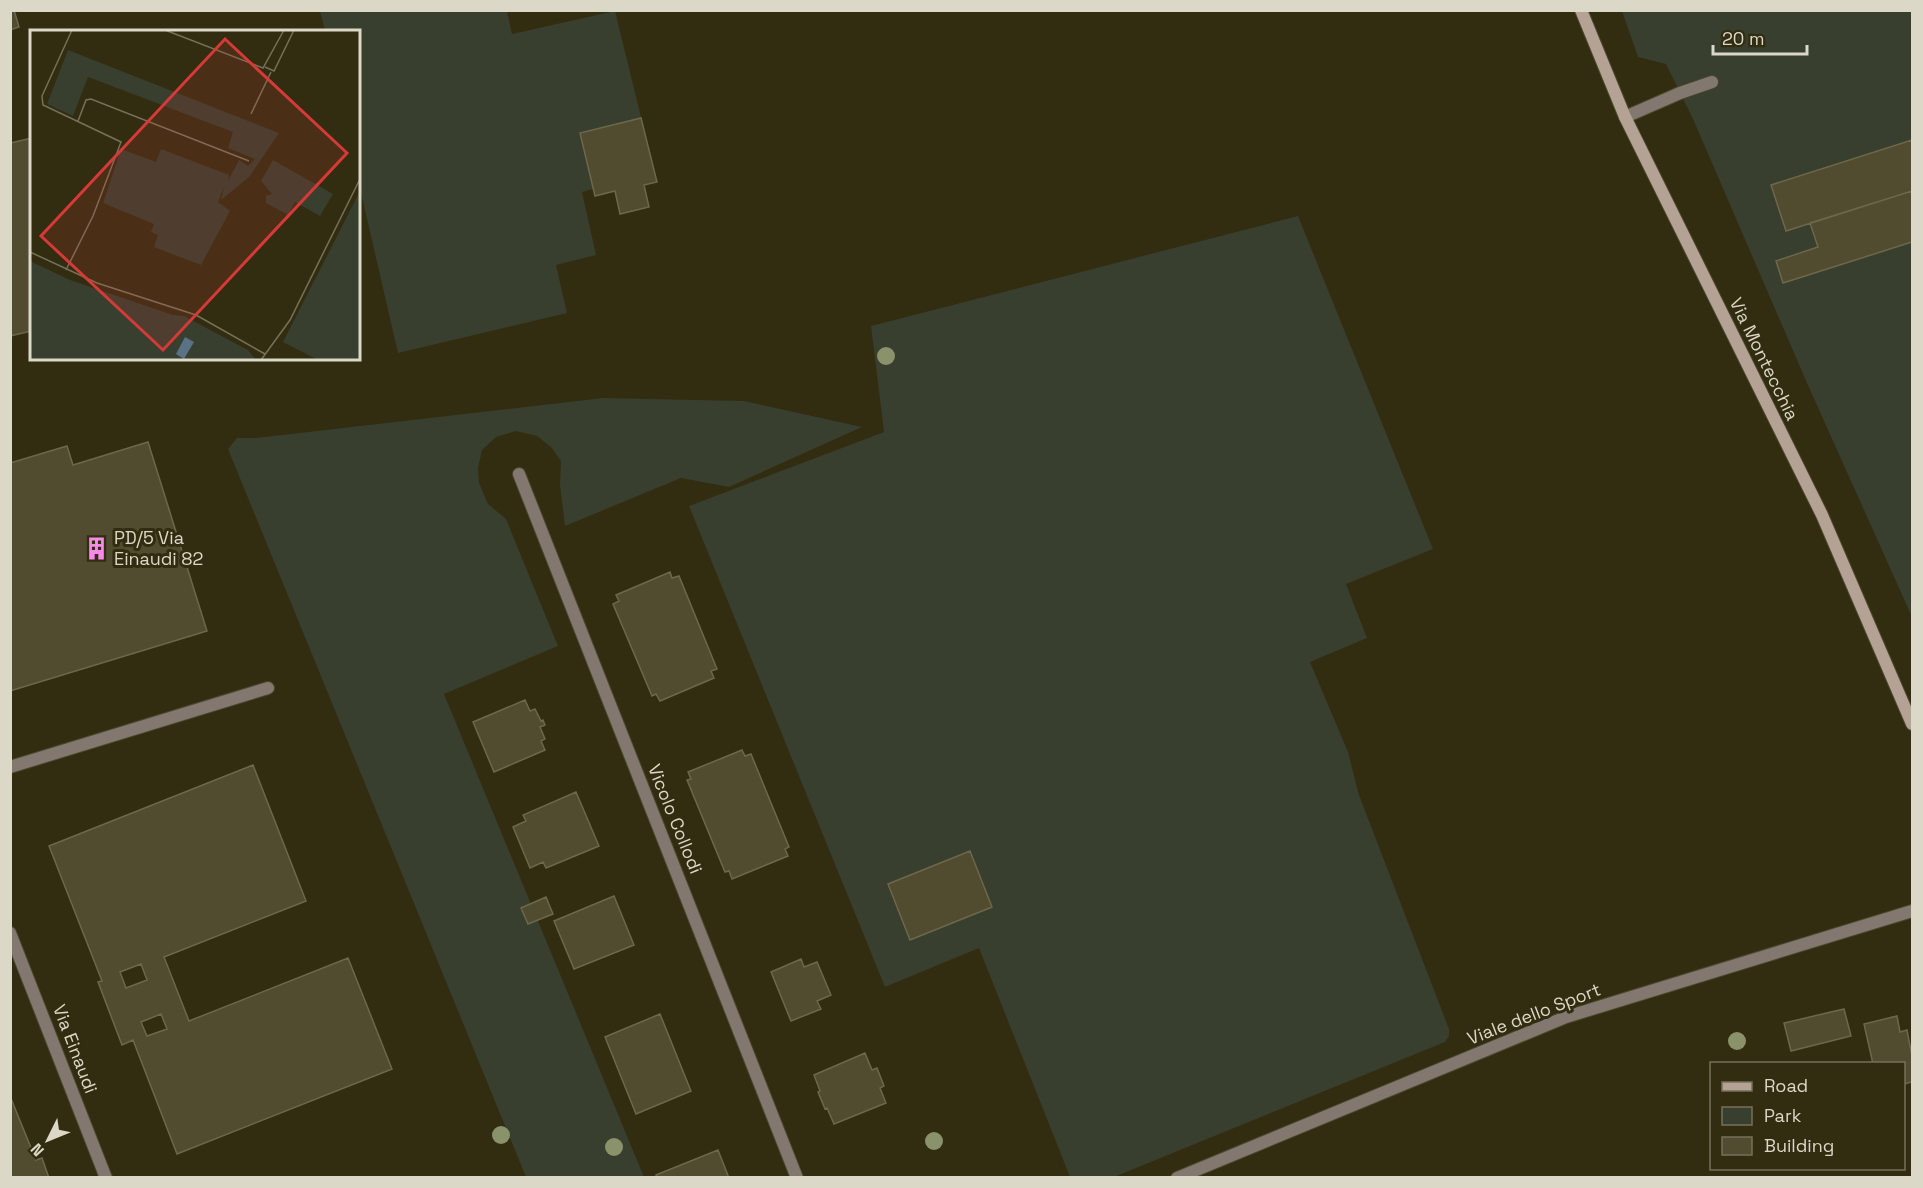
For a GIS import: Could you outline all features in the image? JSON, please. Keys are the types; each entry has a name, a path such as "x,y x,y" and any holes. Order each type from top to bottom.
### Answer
{"street":[{"name":"Via Montecchia","path":"1581,10 1625,117 1822,515 1912,724"},
{"path":"1625,117 1712,82"},
{"name":"Vicolo Collodi","path":"519,474 797,1178"},
{"path":"10,767 268,688"},
{"name":"Viale dello Sport","path":"1177,1178 1566,1017 1912,911"},
{"name":"Via Einaudi","path":"10,933 106,1178"}],"green space":[{"path":"320,11 507,11 512,34 615,11 657,182 644,185 649,207 620,214 615,191 595,196 593,189 582,192 596,255 556,265 567,313 398,353 360,188 360,30 325,30"},
{"path":"1622,11 1912,11 1912,617 1807,383 1693,119 1666,64 1638,57"},
{"path":"1298,216 1433,549 1346,584 1367,638 1310,662 1348,752 1359,795 1449,1029 1449,1036 1445,1042 1114,1177 1070,1177 979,948 885,987 689,506 884,432 871,326"},
{"path":"603,398 744,401 862,427 729,487 681,478 565,526 560,485 561,461 551,447 537,436 516,431 496,437 482,450 478,468 479,483 488,504 506,519 558,646 444,694 644,1177 526,1177 228,449 237,438 256,438"}],"building":[{"path":"10,10 14,10 19,27 10,30"},
{"path":"641,118 657,182 644,185 649,207 620,214 615,191 595,196 580,133"},
{"path":"30,138 30,331 10,336 10,143"},
{"path":"1912,140 1912,191 1786,231 1771,185"},
{"path":"1912,191 1912,242 1783,283 1776,261 1818,247 1810,223"},
{"name":"PD/5 Via Einaudi 82","path":"148,442 207,631 10,691 10,463 67,446 73,465"},
{"path":"670,572 672,578 679,576 717,669 711,671 714,678 660,701 656,694 652,696 613,604 619,601 616,595"},
{"path":"525,700 530,711 535,709 545,725 540,727 545,739 541,741 545,750 494,772 473,722"},
{"path":"742,750 745,756 751,754 789,847 785,849 788,856 732,879 729,871 725,872 687,780 691,779 688,772"},
{"path":"253,765 306,901 164,957 189,1021 348,958 392,1069 177,1154 133,1040 122,1045 98,982 102,981 49,846","holes":["141,964 147,980 126,988 120,972","161,1014 167,1029 147,1036 141,1022"]},
{"path":"576,792 599,846 546,868 543,862 530,868 513,827 526,821 523,815"},
{"path":"970,851 992,907 910,940 888,884"},
{"path":"614,896 634,945 574,969 554,921"},
{"path":"546,897 553,914 528,924 521,908"},
{"path":"801,959 804,967 817,962 831,995 817,1001 821,1009 791,1021 771,972"},
{"path":"1844,1009 1851,1036 1791,1051 1784,1023"},
{"path":"660,1014 691,1091 636,1114 605,1037"},
{"path":"1897,1016 1900,1032 1907,1030 1912,1056 1912,1082 1905,1084 1905,1062 1873,1062 1864,1024"},
{"path":"865,1053 872,1070 877,1068 884,1086 880,1088 886,1103 834,1124 818,1092 820,1091 814,1075"},
{"path":"10,1096 36,1160 42,1158 49,1178 10,1178"},
{"path":"718,1150 729,1178 657,1178 656,1175"}],"place":[{"name":"PD/5 Via Einaudi 82","path":"96,548"}]}
